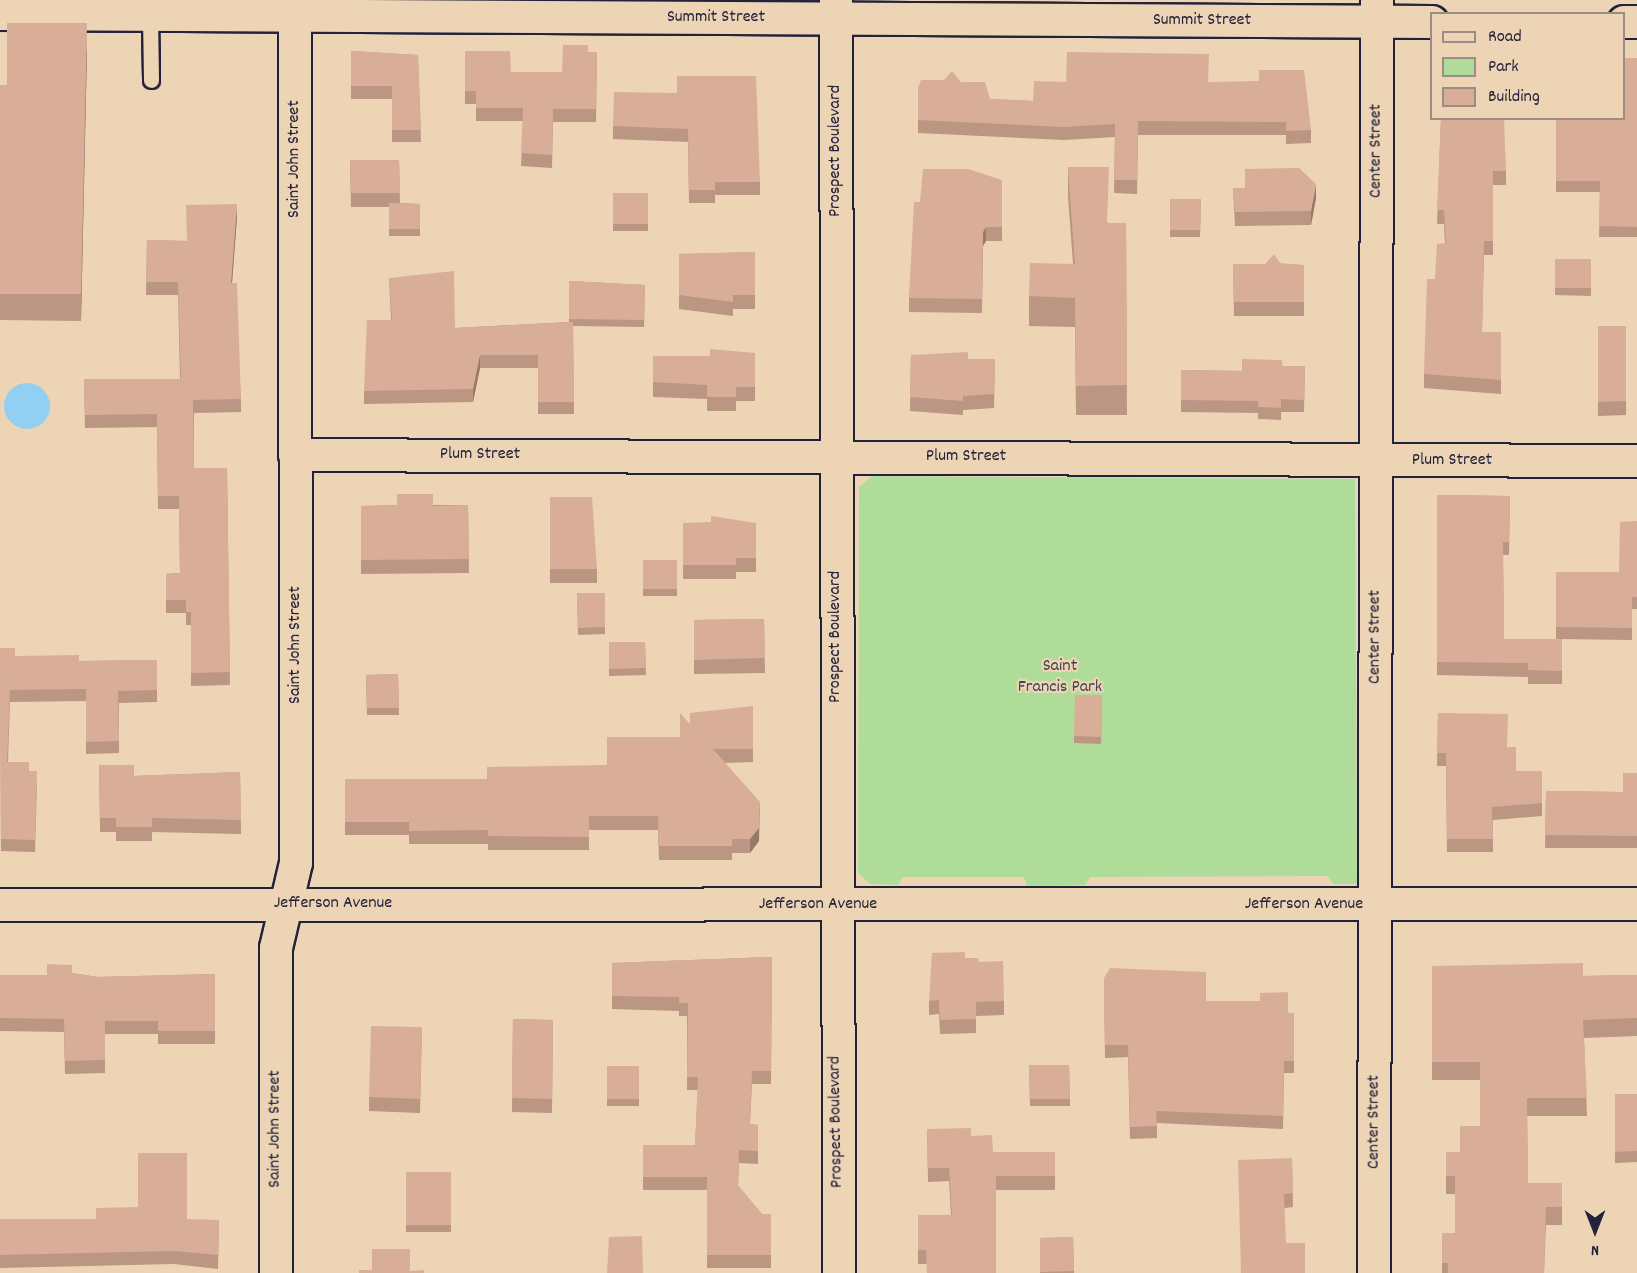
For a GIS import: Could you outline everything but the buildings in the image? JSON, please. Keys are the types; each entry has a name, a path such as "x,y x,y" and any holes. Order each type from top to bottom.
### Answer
{"street":[{"name":"Summit Street","path":"0,14 150,15 295,8 1377,11 1430,22"},
{"name":"Saint John Street","path":"276,1273 276,948 296,863 295,8"},
{"name":"Prospect Boulevard","path":"836,10 835,905 838,1273"},
{"name":"Center Street","path":"1374,1273 1377,11"},
{"name":"Plum Street","path":"295,455 837,455 1637,461"},
{"name":"Jefferson Avenue","path":"0,905 1637,904"}],"lane":[{"path":"150,15 151,80"}],"green space":[{"name":"Saint Francis Park","path":"872,476 1355,479 1357,884 1333,884 1328,876 1090,877 1085,885 1027,886 1024,877 903,877 898,885 870,884 858,873 859,487"}],"water":[{"path":"27,383 43,390 50,406 43,422 27,429 11,422 4,406 11,390"}]}
